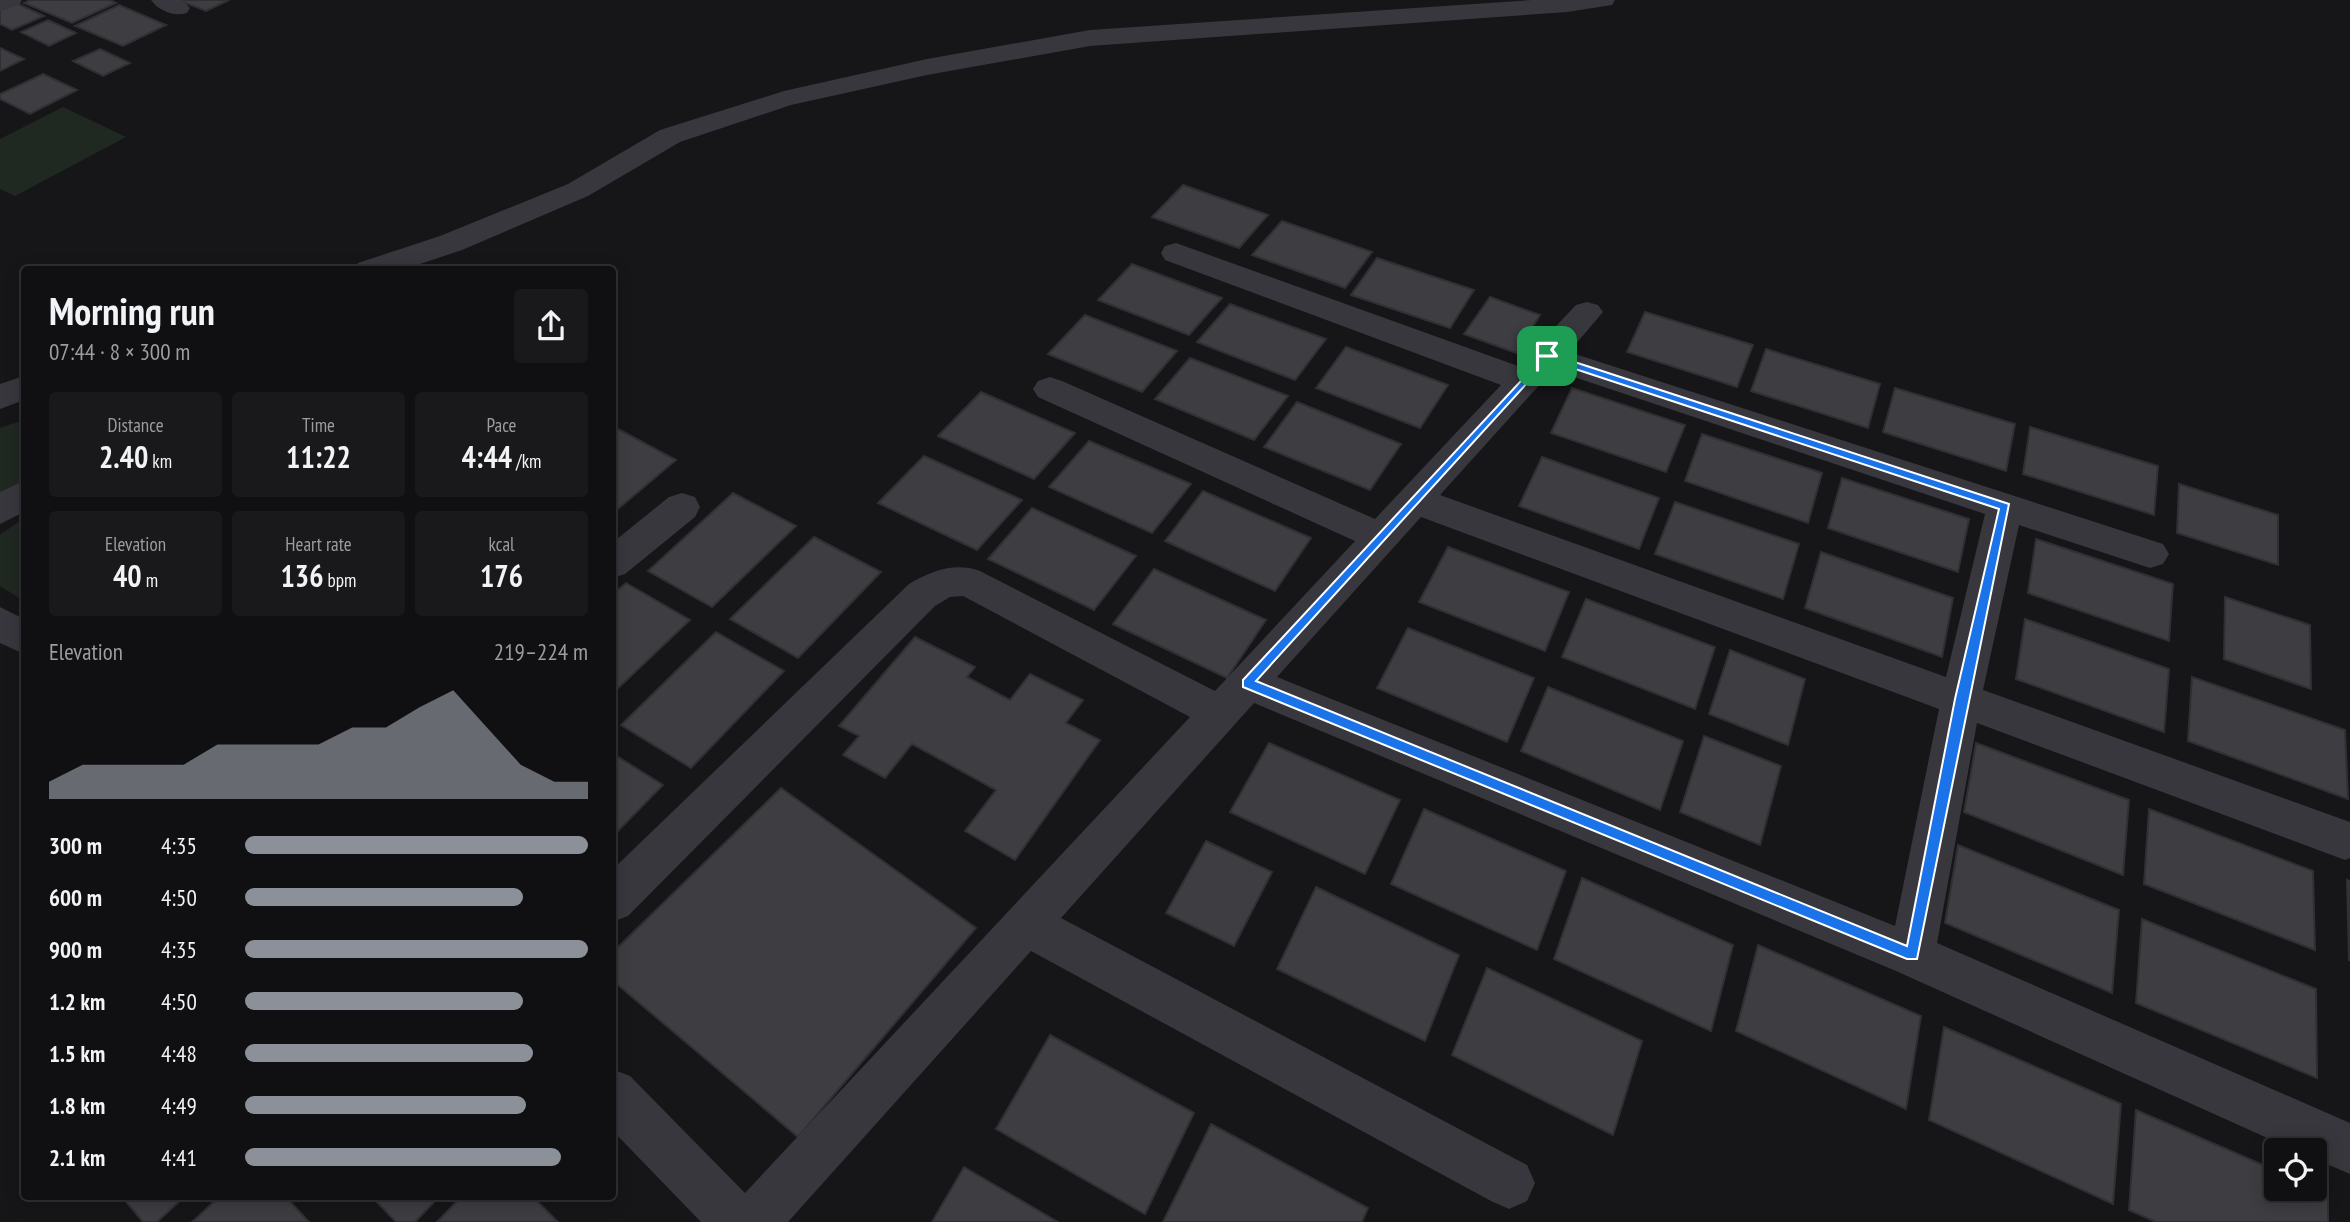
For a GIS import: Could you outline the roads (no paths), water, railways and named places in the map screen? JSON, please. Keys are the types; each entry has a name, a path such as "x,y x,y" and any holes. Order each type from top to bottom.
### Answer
{"street":[{"path":"0,4 10,0"},
{"path":"381,266 451,243 578,190 670,136 784,99 914,70 1090,38 1603,0"},
{"path":"1176,253 1536,369 2005,507 2150,554"},
{"path":"754,1222 1587,312"},
{"path":"0,397 21,389"},
{"path":"1050,389 1381,537"},
{"path":"0,510 21,496"},
{"path":"1415,500 2345,840"},
{"path":"616,561 682,507"},
{"path":"1912,955 1961,699 2005,507"},
{"path":"616,897 922,595 943,583 967,581 1234,698 1912,955 2350,1149"},
{"path":"0,623 21,636"},
{"path":"1026,924 1509,1183"},
{"path":"616,1098 737,1222"}]}
